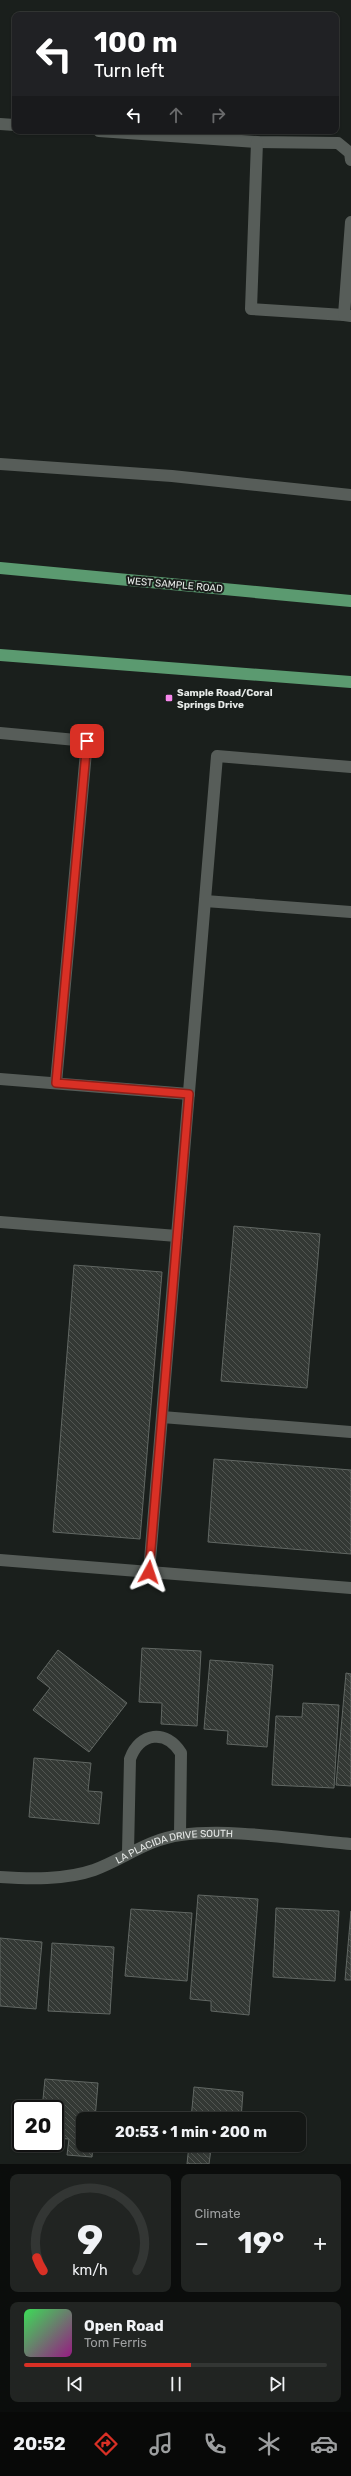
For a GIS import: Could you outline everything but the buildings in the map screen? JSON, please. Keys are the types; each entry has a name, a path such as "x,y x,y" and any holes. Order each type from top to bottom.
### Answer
{"main road":[{"name":"WEST SAMPLE ROAD","path":"0,568 351,601"},
{"path":"0,655 351,682"}],"street":[{"path":"0,124 12,125"},
{"path":"142,134 257,142 338,143 350,153 351,160"},
{"path":"257,142 251,309 347,315 351,222"},
{"path":"0,464 172,476 351,495"},
{"path":"0,733 87,741 56,1083"},
{"path":"149,1572 216,756 351,767"},
{"path":"204,900 351,912"},
{"path":"0,1079 189,1094"},
{"path":"0,1222 177,1236"},
{"path":"162,1417 351,1432"},
{"path":"0,1560 351,1588"},
{"path":"128,1852 130,1758 137,1745 149,1738 161,1737 170,1740 181,1753 180,1835"},
{"name":"LA PLACIDA DRIVE SOUTH","path":"0,1877 20,1878 62,1876 94,1870 149,1843 180,1835 219,1833 351,1844"}],"place":[{"name":"Sample Road/Coral Springs Drive","path":"169,698"}],"route":[{"path":"87,741 56,1083 189,1094 149,1572"}]}
